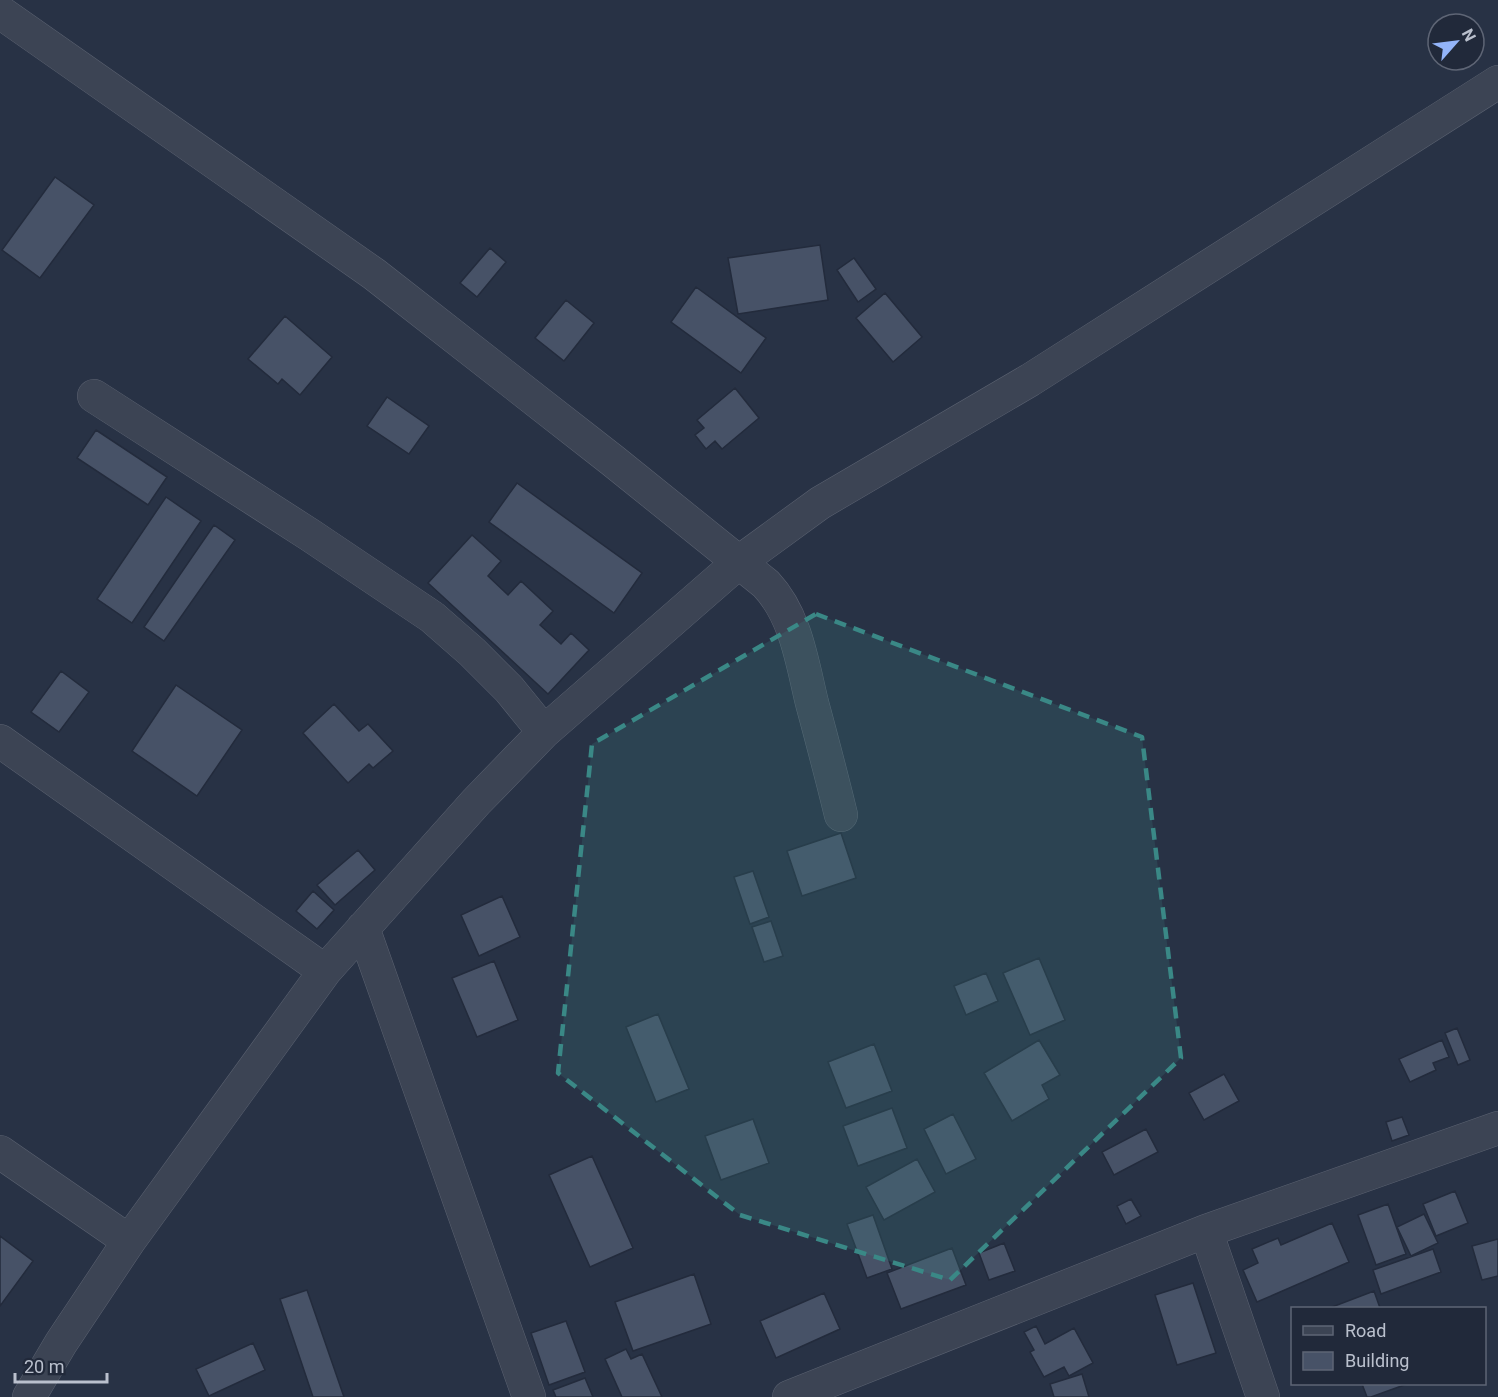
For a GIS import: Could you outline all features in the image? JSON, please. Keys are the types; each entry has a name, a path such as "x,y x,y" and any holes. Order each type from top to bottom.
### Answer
{"street":[{"path":"0,12 374,274 766,584 778,597 786,612 797,644 841,815"},
{"path":"29,1397 61,1343 129,1241 325,971 476,802 544,732 739,562 820,503 1030,380 1498,82"},
{"path":"94,396 310,535 432,617 472,652 508,689 544,732"},
{"path":"0,741 325,971"},
{"path":"363,928 529,1397"},
{"path":"789,1397 1206,1231 1498,1128"},
{"path":"0,1152 129,1241"},
{"path":"1206,1231 1263,1397"}],"highlighted area":[{"path":"816,614 1142,737 1181,1058 950,1280 740,1215 558,1073 592,744"}],"building":[{"path":"55,177 94,205 40,278 2,250"},
{"path":"820,245 828,300 738,314 728,258"},
{"path":"490,248 506,262 477,297 460,283"},
{"path":"854,258 876,289 858,302 837,270"},
{"path":"696,287 766,338 741,373 671,322"},
{"path":"885,293 922,337 893,362 856,318"},
{"path":"566,300 594,323 564,361 535,338"},
{"path":"285,316 332,357 300,395 282,379 278,384 248,359"},
{"path":"735,388 759,418 722,449 715,441 706,449 695,435 704,428 697,420"},
{"path":"387,397 429,426 409,454 367,426"},
{"path":"96,430 167,477 148,505 77,458"},
{"path":"517,483 642,573 614,613 489,522"},
{"path":"166,497 201,521 132,623 97,599"},
{"path":"214,525 235,540 164,641 144,627"},
{"path":"472,535 501,561 488,576 508,595 521,581 553,611 540,625 561,644 571,633 589,650 548,694 428,583"},
{"path":"61,671 89,692 59,732 31,712"},
{"path":"176,685 242,730 197,796 132,751"},
{"path":"334,704 359,731 368,724 393,751 373,768 369,764 348,783 303,733"},
{"path":"841,833 856,878 802,896 787,851"},
{"path":"358,850 375,870 335,905 317,885"},
{"path":"753,871 769,917 750,924 734,877"},
{"path":"313,891 334,910 317,929 296,911"},
{"path":"502,896 520,937 479,956 461,915"},
{"path":"771,921 783,956 764,962 752,927"},
{"path":"1039,958 1065,1020 1030,1035 1003,973"},
{"path":"494,961 518,1020 477,1037 452,978"},
{"path":"986,973 998,1001 966,1015 954,986"},
{"path":"658,1014 689,1089 656,1102 626,1027"},
{"path":"1457,1028 1470,1060 1458,1065 1445,1033"},
{"path":"1039,1040 1060,1075 1042,1085 1049,1099 1012,1121 984,1073"},
{"path":"1442,1040 1449,1057 1433,1063 1436,1070 1410,1082 1399,1059"},
{"path":"874,1044 892,1091 846,1108 828,1062"},
{"path":"1224,1074 1239,1101 1204,1120 1189,1093"},
{"path":"892,1108 907,1148 858,1166 843,1126"},
{"path":"953,1114 976,1159 946,1174 924,1129"},
{"path":"1402,1117 1409,1135 1392,1141 1386,1122"},
{"path":"753,1119 769,1163 721,1180 705,1136"},
{"path":"1146,1129 1158,1152 1114,1175 1102,1152"},
{"path":"592,1156 633,1248 590,1267 549,1175"},
{"path":"917,1159 935,1192 884,1220 866,1187"},
{"path":"1455,1191 1468,1223 1436,1236 1423,1204"},
{"path":"1131,1199 1141,1216 1126,1224 1117,1206"},
{"path":"1388,1204 1406,1254 1376,1265 1358,1215"},
{"path":"1424,1214 1438,1243 1411,1256 1397,1227"},
{"path":"873,1215 892,1269 867,1278 847,1224"},
{"path":"1332,1223 1349,1262 1257,1302 1243,1270 1258,1263 1252,1249 1278,1238 1281,1245"},
{"path":"0,1236 33,1261 0,1306"},
{"path":"1498,1239 1498,1276 1482,1280 1472,1246"},
{"path":"1004,1243 1015,1271 989,1280 979,1253"},
{"path":"952,1248 966,1285 901,1309 887,1273"},
{"path":"1433,1249 1441,1272 1381,1294 1373,1270"},
{"path":"694,1274 711,1324 633,1351 615,1302"},
{"path":"1193,1283 1216,1353 1177,1365 1155,1295"},
{"path":"307,1290 344,1397 313,1397 280,1299"},
{"path":"1374,1291 1380,1307 1332,1307"},
{"path":"824,1293 840,1329 776,1358 760,1321"},
{"path":"566,1321 585,1372 549,1385 531,1333"},
{"path":"1036,1326 1045,1344 1074,1328 1093,1363 1069,1376 1064,1367 1044,1377 1030,1352 1034,1350 1024,1332"},
{"path":"253,1343 265,1370 209,1396 196,1369"},
{"path":"626,1349 631,1359 642,1354 662,1397 622,1397 605,1359"},
{"path":"1082,1374 1089,1397 1054,1397 1050,1384"},
{"path":"585,1378 593,1397 556,1397 553,1390"},
{"path":"1362,1385 1404,1385 1371,1397 1367,1397"}]}
